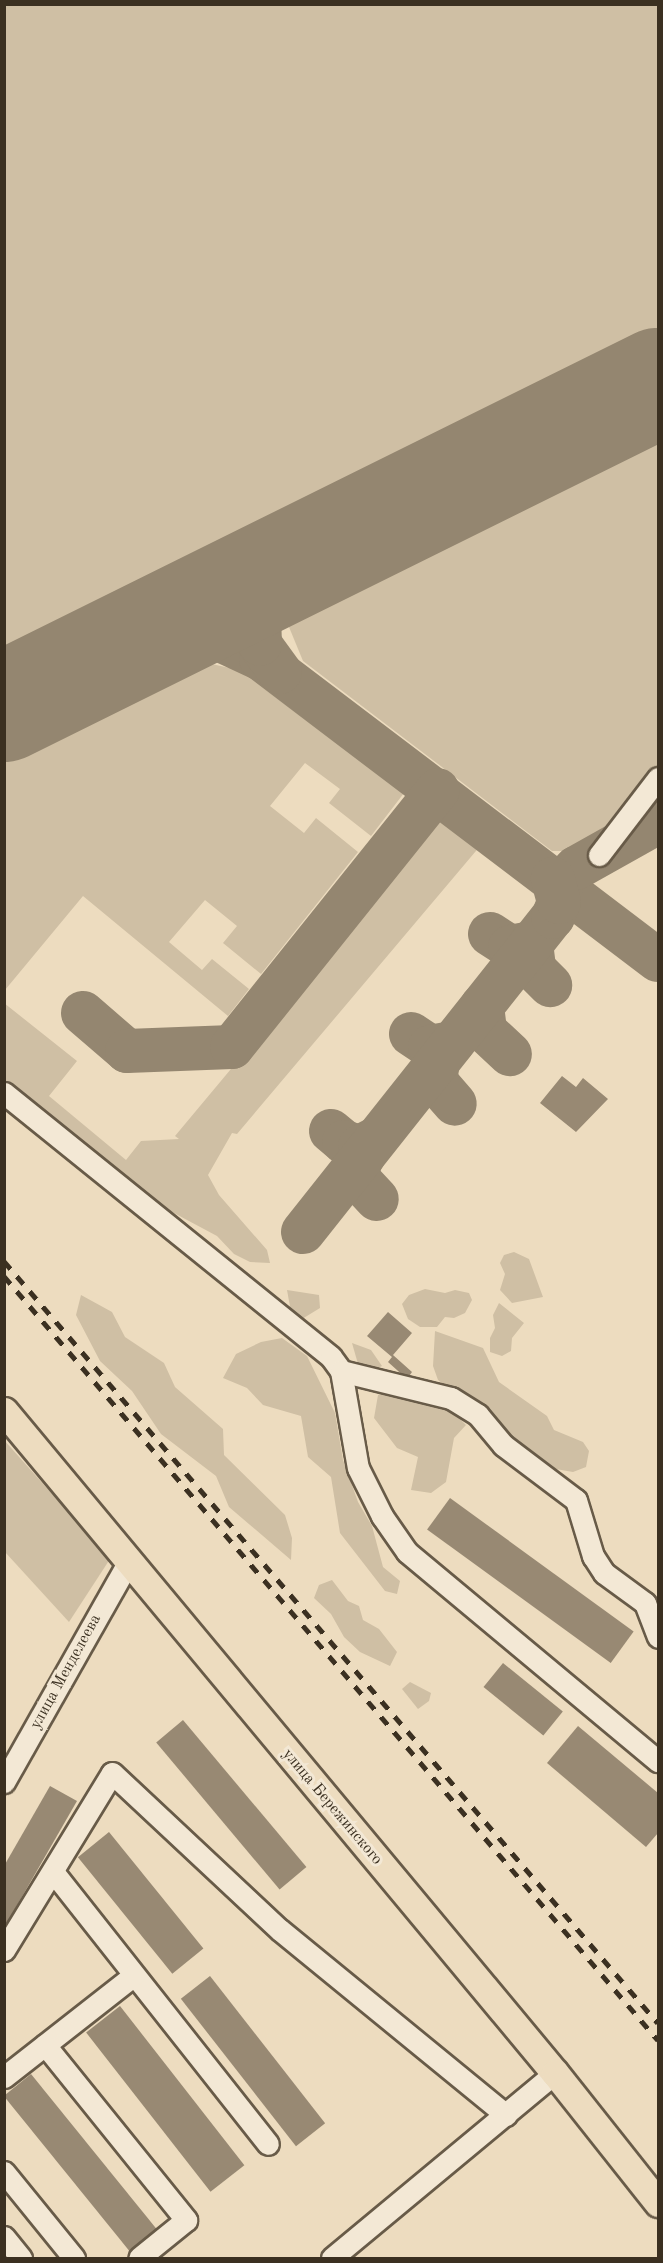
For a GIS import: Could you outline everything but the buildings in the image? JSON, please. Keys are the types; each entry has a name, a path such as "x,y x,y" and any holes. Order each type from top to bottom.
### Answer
{"main road":[{"name":"улица Бережинского","path":"4,1411 128,1563 555,2073 658,2203"}],"street":[{"path":"599,855 658,778"},
{"path":"4,1093 331,1357 341,1371 358,1468 381,1516 407,1552 658,1761"},
{"path":"341,1371 451,1398 478,1415 503,1445 576,1500 593,1556 604,1573 645,1603 653,1614 658,1637"},
{"name":"улица Менделеева","path":"4,1782 128,1563"},
{"path":"4,1950 54,1873 112,1773 280,1930 506,2115"},
{"path":"54,1873 268,2144"},
{"path":"4,2078 134,1975"},
{"path":"45,2045 186,2220 139,2259"},
{"path":"332,2259 555,2073"},
{"path":"4,2172 75,2259"},
{"path":"4,2237 21,2259"}],"shaded area":[{"path":"5,4 658,5 658,339 5,662"},
{"path":"658,431 658,773 614,833 579,851 552,851 303,661 289,627 301,606"},
{"path":"198,661 239,670 404,793 371,836 329,803 340,789 305,763 270,806 304,833 316,818 358,852 261,974 223,943 237,926 205,900 169,942 202,970 212,959 249,989 228,1016 83,896 5,990 5,752"},
{"path":"442,816 481,845 237,1134 232,1133 208,1175 219,1195 267,1250 270,1263 250,1262 234,1254 217,1236 159,1205 5,1083 4,1003 77,1061 49,1096 126,1160 141,1141 179,1139 175,1136"},
{"path":"514,1252 529,1259 543,1297 512,1303 500,1290 505,1274 500,1263 504,1255"},
{"path":"425,1289 445,1293 455,1290 469,1293 472,1300 465,1313 454,1318 445,1317 437,1327 420,1327 408,1319 402,1304 409,1295"},
{"path":"287,1290 319,1295 320,1308 302,1319 291,1312"},
{"path":"81,1295 112,1312 125,1337 164,1363 175,1387 223,1429 224,1455 285,1515 292,1538 291,1560 229,1507 216,1476 161,1434 132,1391 100,1361 76,1315"},
{"path":"499,1303 524,1323 512,1338 511,1351 502,1356 490,1352 490,1338 495,1328 493,1315"},
{"path":"435,1331 483,1348 499,1382 547,1416 554,1430 583,1442 589,1451 586,1467 573,1472 550,1468 438,1380 433,1366"},
{"path":"282,1338 307,1356 335,1413 343,1460 358,1502 372,1526 383,1567 400,1581 397,1594 385,1591 340,1533 331,1477 308,1457 301,1416 263,1405 247,1388 223,1378 236,1354 261,1342"},
{"path":"352,1343 371,1350 382,1366 372,1371 358,1364"},
{"path":"397,1389 452,1411 466,1425 454,1438 446,1482 431,1493 411,1490 418,1457 397,1448 374,1418 378,1395"},
{"path":"4,1440 110,1559 69,1622 5,1552"},
{"path":"332,1580 348,1601 359,1606 363,1620 379,1629 397,1652 390,1666 360,1652 344,1637 331,1614 314,1598 319,1585"},
{"path":"410,1682 431,1693 429,1701 418,1709 402,1689"}],"taxiway":[{"path":"280,672 260,644 259,615 272,583 288,566"},
{"path":"165,627 212,636 261,659 658,960"},
{"path":"83,1013 127,1051 232,1047 438,790"},
{"path":"560,884 576,868 658,822"},
{"path":"303,1232 553,917 559,902 553,879"},
{"path":"490,934 510,947 531,943"},
{"path":"531,943 534,969 550,985"},
{"path":"482,1006 485,1031 510,1054"},
{"path":"411,1034 430,1047 453,1043"},
{"path":"438,1062 435,1081 455,1104"},
{"path":"331,1131 344,1142 360,1147 377,1138"},
{"path":"364,1155 358,1166 359,1180 377,1199"}],"runway":[{"path":"4,707 658,383"}],"railway":[{"path":"4,1261 658,2023"},
{"path":"4,1276 658,2040"}]}
